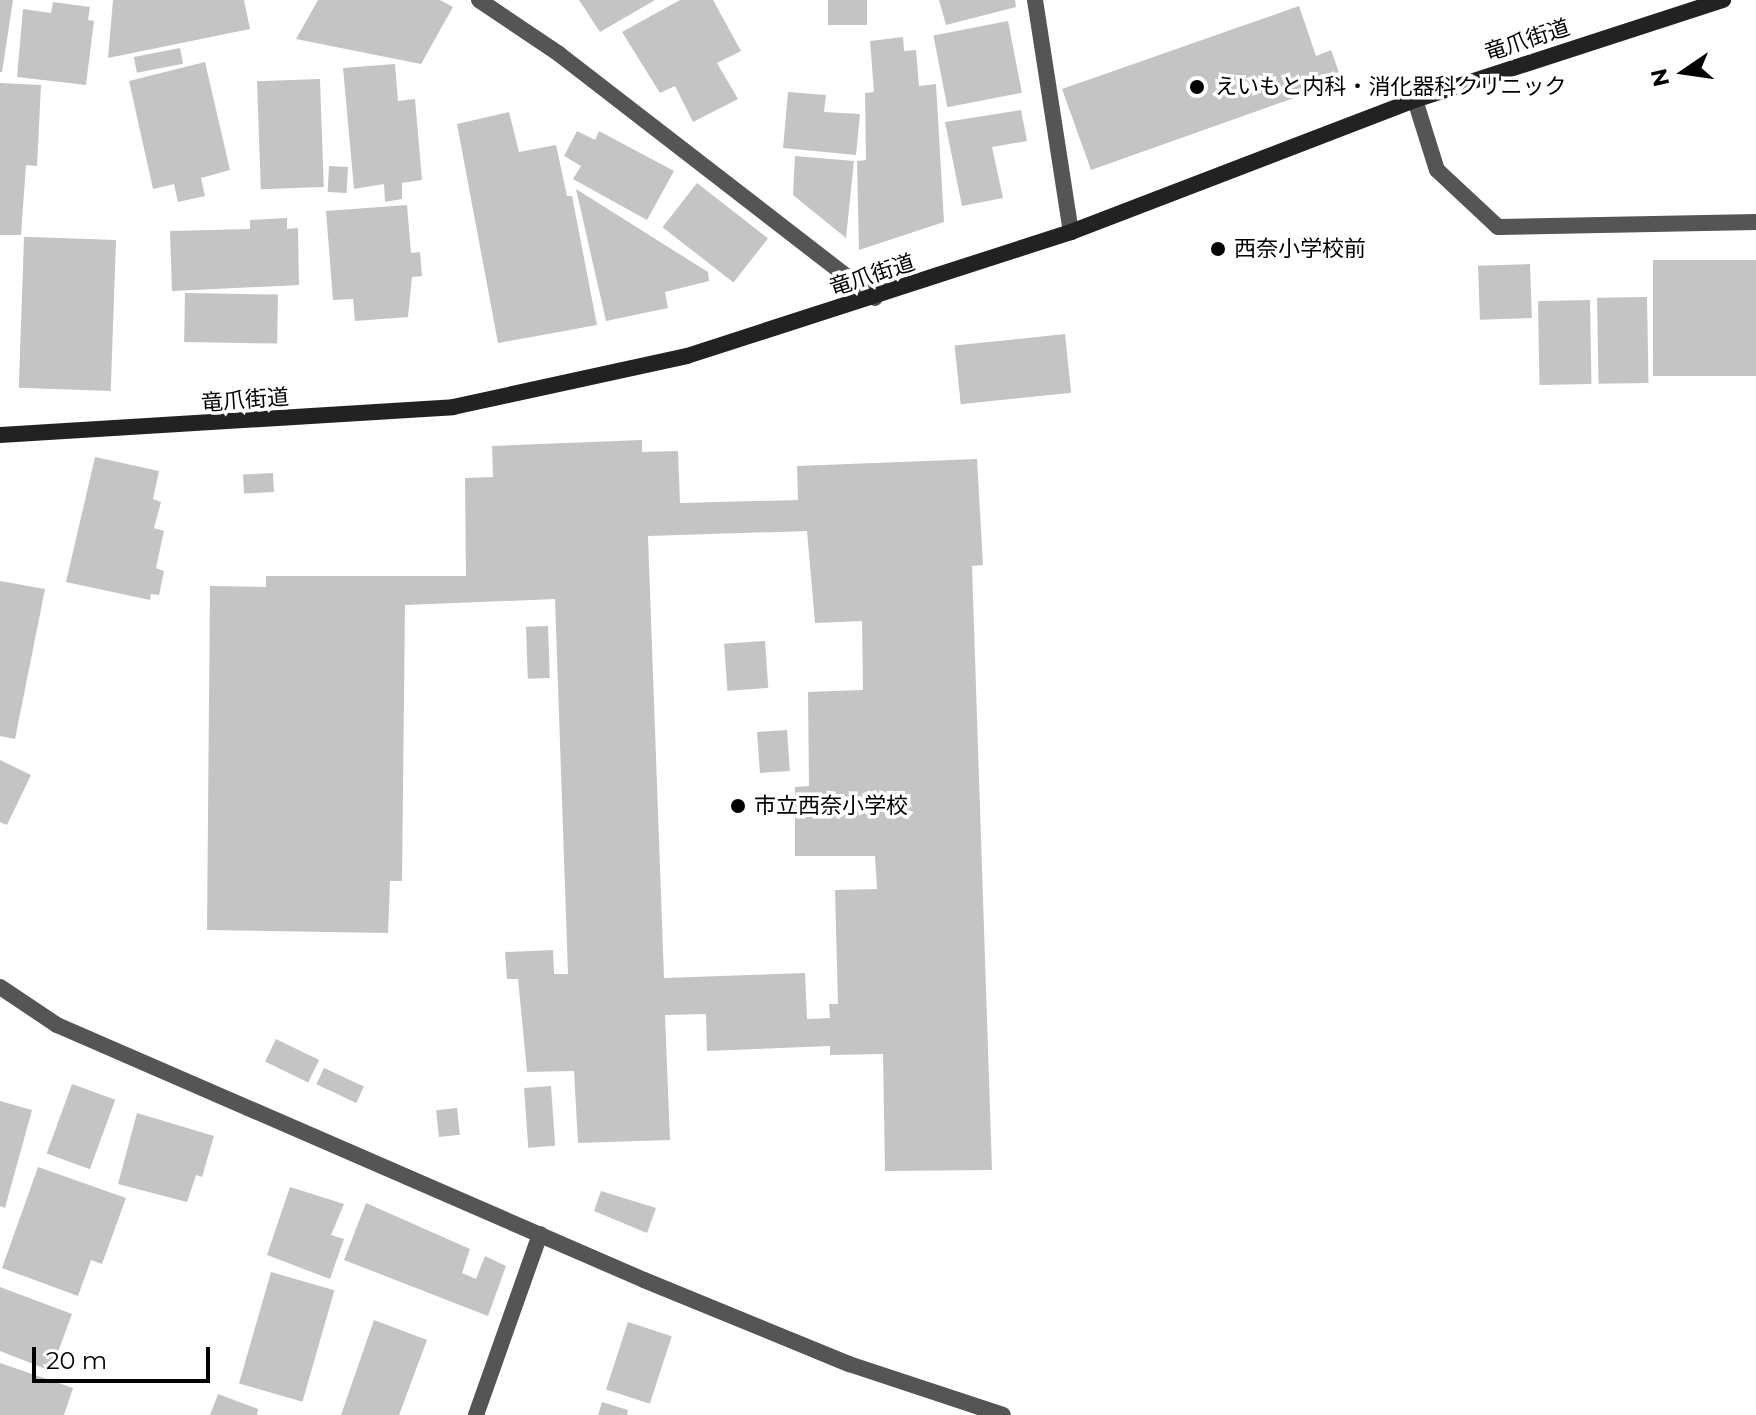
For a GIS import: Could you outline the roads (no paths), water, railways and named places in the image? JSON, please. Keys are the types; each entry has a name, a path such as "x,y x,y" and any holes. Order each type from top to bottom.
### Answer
{"main road":[{"name":"竜爪街道","path":"0,435 453,407 687,356 875,298 1071,232 1415,100 1723,0"}],"street":[{"path":"479,0 559,54 875,298"},
{"path":"1035,0 1071,232"},
{"path":"1415,100 1437,170 1498,227 1756,222"},
{"path":"0,987 57,1025 540,1234 849,1364 1003,1415"},
{"path":"476,1415 540,1234"}],"place":[{"name":"えいもと内科・消化器科クリニック","path":"1197,87"},
{"name":"西奈小学校前","path":"1218,249"},
{"name":"市立西奈小学校","path":"738,806"}]}
